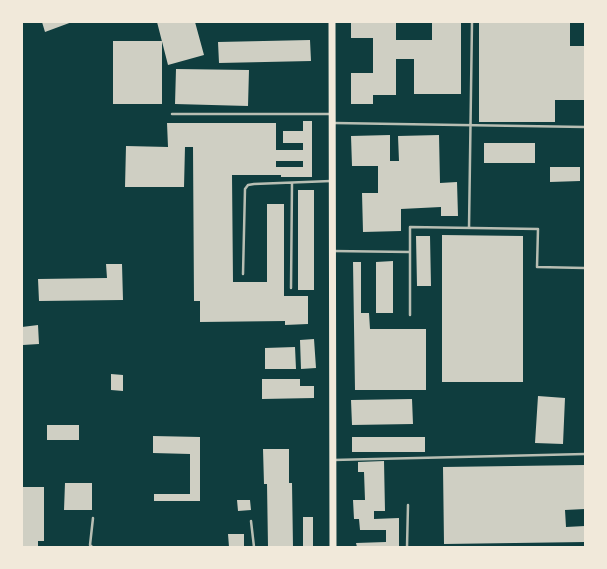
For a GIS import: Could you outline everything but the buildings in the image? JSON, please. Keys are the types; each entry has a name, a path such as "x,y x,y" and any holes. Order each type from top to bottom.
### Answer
{"main road":[{"path":"332,22 333,547"}],"lane":[{"path":"469,228 472,22"},
{"path":"172,114 332,114"},
{"path":"331,123 585,127"},
{"path":"243,274 245,189 248,185 332,182"},
{"path":"291,288 292,183"},
{"path":"410,315 410,227 538,229 537,267 585,268"},
{"path":"332,251 410,252"},
{"path":"333,460 585,454"},
{"path":"408,505 408,547"},
{"path":"92,547 90,545 93,518"},
{"path":"251,521 254,547"}]}
